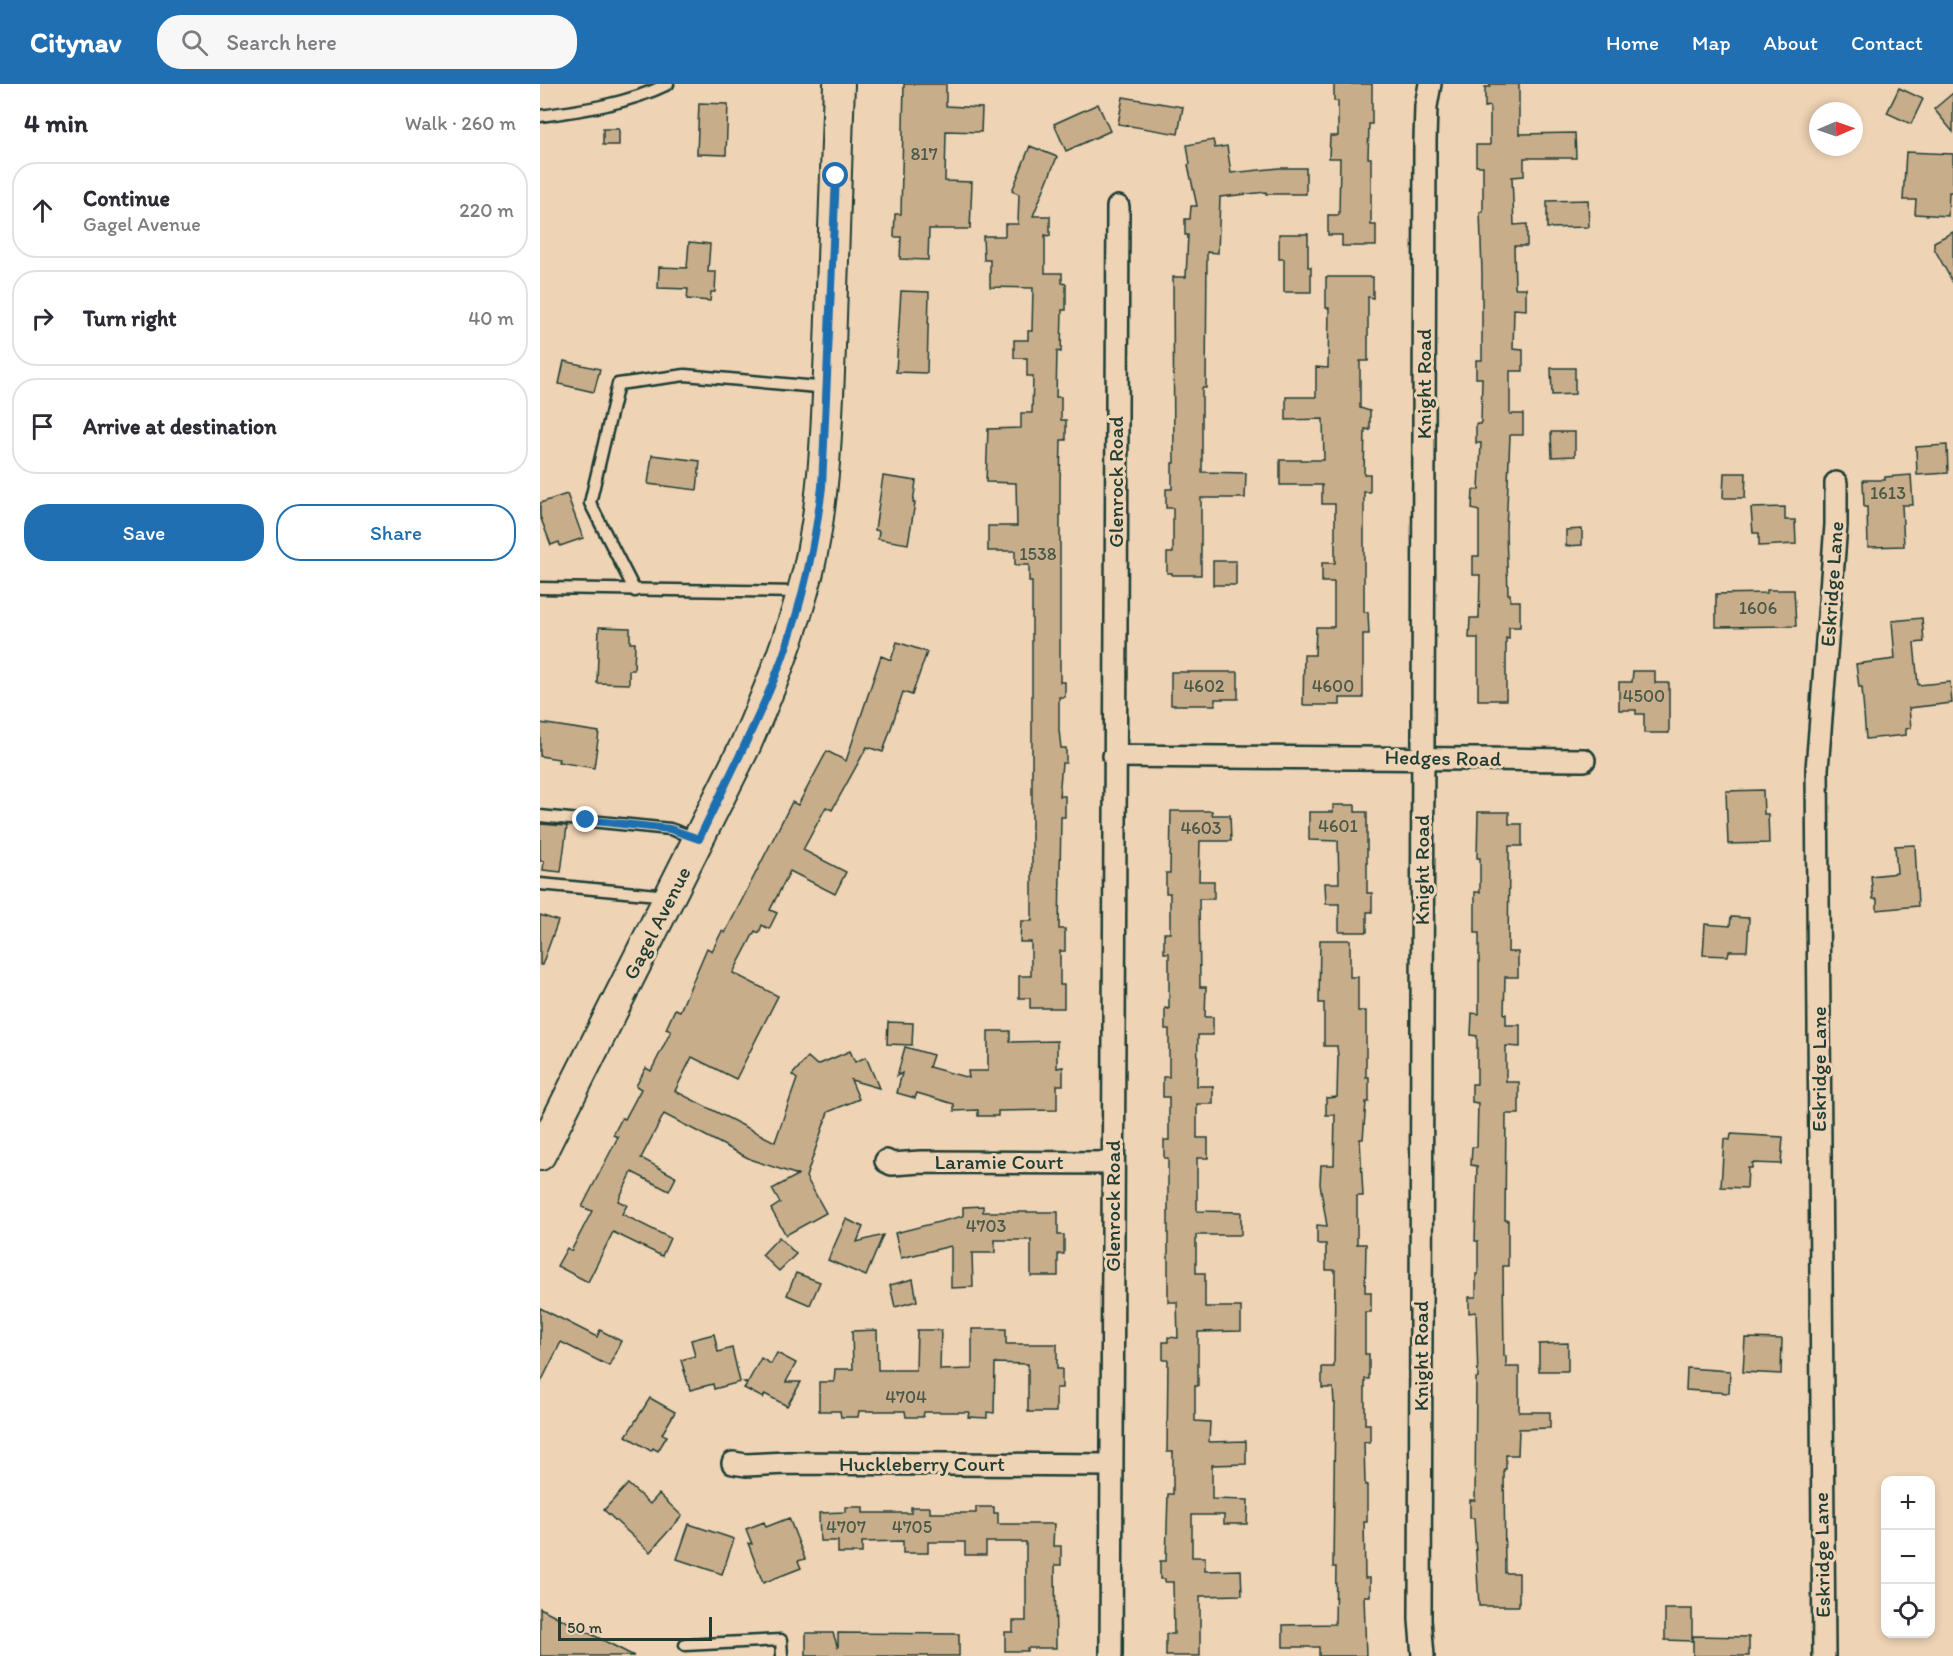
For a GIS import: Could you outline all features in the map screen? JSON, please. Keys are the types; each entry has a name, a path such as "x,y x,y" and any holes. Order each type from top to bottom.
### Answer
{"street":[{"name":"Gagel Avenue","path":"540,1155 745,746 774,680 802,592 820,505 828,388 839,84"},
{"name":"Knight Road","path":"1423,1656 1420,1620 1422,758 1425,141 1426,106 1430,84"},
{"name":"Glenrock Road","path":"1111,1656 1118,207"},
{"name":"Eskridge Lane","path":"1824,1656 1817,769 1836,536 1836,483"},
{"name":"Hedges Road","path":"1114,756 1584,760"},
{"name":"Laramie Court","path":"886,1161 891,1164 921,1162 1113,1163"},
{"name":"Huckleberry Court","path":"733,1463 746,1465 787,1463 1111,1465"}],"lane":[{"path":"540,116 597,109 651,92 668,84"},
{"path":"635,591 590,503 618,384 685,375 828,388"},
{"path":"540,588 802,592"},
{"path":"540,816 670,829 699,839"},
{"path":"540,884 671,896"},
{"path":"685,1645 781,1640 782,1656"}],"building":[{"path":"904,84 946,84 946,106 982,108 981,132 946,131 945,181 972,182 970,229 929,229 928,260 900,259 901,237 894,237 895,214 901,214"},
{"path":"1334,84 1372,84 1372,124 1369,124 1368,158 1371,158 1371,225 1376,225 1376,246 1342,246 1342,235 1328,235 1328,215 1339,215 1340,158 1329,158 1330,136 1338,136 1338,101 1334,101"},
{"path":"1490,84 1519,84 1519,134 1575,133 1576,158 1524,158 1524,176 1512,177 1514,225 1527,224 1527,246 1514,246 1515,288 1526,288 1526,310 1514,309 1513,349 1523,350 1523,371 1510,371 1510,414 1523,414 1523,435 1510,435 1506,531 1508,594 1510,594 1510,601 1520,601 1520,627 1509,627 1509,639 1506,638 1506,700 1478,700 1478,638 1469,638 1470,618 1479,618 1480,575 1473,575 1473,556 1479,556 1479,511 1472,509 1473,490 1479,490 1481,443 1476,443 1476,424 1481,424 1482,378 1476,378 1476,360 1482,360 1480,212 1483,212 1483,166 1476,166 1476,145 1490,145 1490,106 1485,107 1485,87 1490,87"},
{"path":"1899,88 1923,99 1911,124 1887,113"},
{"path":"1953,93 1953,132 1934,109"},
{"path":"1123,97 1183,107 1178,134 1118,124"},
{"path":"699,103 728,104 726,155 697,154"},
{"path":"1098,104 1110,131 1066,151 1054,124"},
{"path":"603,129 619,129 619,145 603,145"},
{"path":"1213,140 1215,148 1227,146 1231,173 1306,168 1306,194 1266,194 1266,192 1220,197 1218,253 1207,252 1206,388 1202,388 1202,472 1246,473 1245,498 1201,498 1201,575 1172,575 1172,573 1167,573 1167,553 1173,553 1173,508 1166,508 1166,489 1172,489 1172,463 1174,463 1173,277 1186,277 1188,235 1185,235 1185,219 1190,219 1191,206 1197,206 1188,165 1190,164 1187,145"},
{"path":"1030,146 1057,157 1033,216 1050,216 1050,236 1045,235 1045,273 1062,273 1062,283 1066,284 1066,310 1062,310 1061,352 1057,351 1056,397 1061,397 1061,420 1066,420 1066,440 1061,440 1060,482 1060,682 1065,682 1065,697 1059,697 1061,748 1066,748 1066,763 1062,763 1059,796 1065,796 1065,817 1061,817 1059,929 1065,929 1065,951 1060,951 1060,985 1064,985 1064,1008 1030,1008 1030,998 1019,998 1019,976 1031,976 1031,942 1020,942 1021,921 1032,921 1032,582 1029,582 1029,565 1015,565 1015,551 988,551 988,526 1017,526 1016,483 986,482 988,429 1021,428 1021,413 1032,413 1033,376 1027,376 1027,358 1014,358 1014,340 1028,340 1028,331 1032,331 1033,288 990,287 990,260 984,260 983,236 1005,236 1005,224 1018,224 1019,194 1012,191"},
{"path":"1906,152 1953,154 1953,192 1949,192 1948,216 1915,214 1916,200 1903,200"},
{"path":"1588,200 1589,227 1547,228 1547,201"},
{"path":"1953,232 1953,283 1934,248 1934,242"},
{"path":"1279,234 1308,234 1311,292 1284,292 1284,259 1279,259"},
{"path":"689,242 710,244 708,272 716,272 715,292 711,292 710,301 687,299 688,289 658,288 659,267 687,268"},
{"path":"1326,277 1373,277 1373,298 1368,297 1368,361 1360,361 1360,408 1370,411 1370,430 1365,429 1364,474 1370,474 1370,492 1364,492 1364,612 1368,612 1369,634 1363,634 1363,698 1340,698 1340,705 1303,705 1304,655 1315,655 1316,627 1334,627 1334,582 1322,582 1322,563 1335,563 1335,504 1322,504 1322,485 1280,485 1280,460 1324,460 1323,419 1286,420 1286,397 1316,397 1316,367 1328,368 1329,308 1326,308"},
{"path":"901,291 929,292 927,373 896,372"},
{"path":"564,361 600,369 594,392 559,384"},
{"path":"1551,368 1575,368 1575,394 1552,395"},
{"path":"1551,432 1575,432 1575,456 1552,457"},
{"path":"1947,445 1948,473 1917,475 1916,447"},
{"path":"652,455 700,461 697,490 648,484"},
{"path":"1724,473 1746,473 1745,498 1723,498"},
{"path":"1911,475 1913,505 1902,505 1904,546 1868,547 1867,507 1864,507 1863,480 1885,480 1885,477"},
{"path":"883,476 916,481 908,544 878,539 879,531 875,530"},
{"path":"567,494 583,538 560,546 559,542 551,545 540,516 540,503"},
{"path":"1785,507 1785,520 1795,520 1796,544 1759,546 1759,533 1753,533 1751,508"},
{"path":"1582,529 1582,545 1566,546 1566,530"},
{"path":"1213,561 1236,561 1236,585 1213,585"},
{"path":"1767,590 1794,590 1796,626 1716,627 1716,594 1767,593"},
{"path":"1922,618 1924,642 1914,643 1918,685 1950,682 1952,703 1909,708 1911,728 1906,729 1906,735 1866,739 1862,687 1859,687 1856,664 1895,659 1892,621"},
{"path":"599,627 630,628 630,643 635,643 634,670 629,670 629,684 597,683"},
{"path":"897,642 927,652 912,695 903,692 883,752 867,747 832,810 826,807 803,850 846,872 835,894 790,871 770,910 777,913 769,929 762,925 759,933 755,931 733,973 778,996 736,1079 692,1057 675,1091 775,1142 797,1079 792,1075 808,1057 817,1065 850,1051 855,1062 866,1057 879,1088 851,1080 859,1099 828,1112 806,1177 826,1213 786,1235 771,1209 780,1203 772,1189 798,1175 752,1160 664,1114 641,1158 676,1177 669,1191 632,1172 618,1201 627,1205 622,1214 670,1238 662,1256 613,1232 588,1282 557,1266 567,1248 571,1251 592,1211 582,1207 618,1137 613,1135 622,1118 625,1119 641,1089 636,1086 646,1068 651,1071 671,1031 666,1029 675,1009 680,1011 707,948 712,951 722,931 725,933 792,802 798,805 827,751 846,761 881,656 891,660"},
{"path":"1633,671 1655,671 1655,683 1669,683 1669,733 1644,733 1644,714 1636,714 1636,710 1619,710 1619,682 1632,682"},
{"path":"1171,672 1238,672 1238,699 1215,699 1215,705 1171,705"},
{"path":"540,723 599,732 594,768 558,762 559,759 540,756"},
{"path":"1763,790 1764,814 1768,814 1769,843 1728,844 1726,791"},
{"path":"1333,805 1355,805 1355,812 1367,812 1367,893 1372,893 1372,912 1367,912 1367,932 1339,932 1339,904 1326,904 1325,883 1339,883 1338,841 1309,840 1309,812 1333,812"},
{"path":"1171,811 1212,811 1212,815 1230,815 1231,841 1200,841 1199,881 1214,881 1214,899 1199,899 1200,987 1206,987 1205,1017 1213,1017 1213,1035 1198,1035 1197,1086 1213,1086 1213,1104 1197,1104 1197,1138 1208,1138 1208,1158 1197,1158 1197,1211 1241,1212 1241,1235 1196,1235 1196,1273 1205,1273 1205,1307 1241,1307 1241,1331 1198,1332 1198,1386 1195,1386 1195,1421 1210,1422 1209,1442 1246,1441 1246,1464 1212,1465 1212,1499 1248,1500 1247,1524 1224,1524 1224,1515 1192,1515 1192,1557 1205,1557 1205,1571 1241,1570 1242,1595 1200,1596 1200,1656 1166,1656 1166,1634 1174,1634 1173,1582 1160,1579 1160,1561 1166,1561 1168,1494 1173,1494 1173,1452 1167,1452 1168,1360 1163,1360 1163,1342 1168,1342 1168,1337 1178,1338 1177,1302 1168,1302 1168,1158 1164,1158 1164,1140 1169,1140 1169,1097 1163,1097 1163,1077 1169,1077 1169,1029 1165,1029 1165,1008 1169,1009 1169,953 1164,953 1164,933 1170,933 1170,893 1166,893 1166,873 1170,873"},
{"path":"1478,812 1509,812 1509,824 1522,824 1522,846 1509,846 1508,952 1518,952 1518,977 1505,977 1504,1014 1506,1014 1506,1025 1520,1025 1520,1047 1506,1046 1506,1082 1519,1082 1519,1114 1506,1114 1505,1220 1508,1220 1508,1266 1503,1266 1504,1356 1506,1356 1506,1367 1519,1367 1519,1412 1550,1412 1550,1428 1519,1429 1518,1455 1506,1455 1506,1469 1504,1469 1505,1573 1519,1573 1519,1606 1479,1606 1474,1518 1470,1518 1470,1500 1475,1500 1476,1378 1478,1378 1476,1312 1469,1313 1469,1297 1476,1297 1476,1274 1478,1274 1478,1241 1475,1241 1477,1166 1471,1165 1472,1147 1477,1147 1478,1103 1472,1102 1472,1084 1477,1084 1477,1036 1471,1035 1472,1013 1479,1014 1479,933 1475,933 1475,892 1480,892 1480,858 1477,858"},
{"path":"540,824 567,826 561,872 543,870 544,861 540,861"},
{"path":"1915,845 1918,906 1877,910 1877,899 1873,899 1871,876 1897,873 1895,846"},
{"path":"540,915 558,921 542,965 540,965"},
{"path":"1731,917 1749,918 1747,951 1729,951 1728,956 1703,955 1705,924 1730,926"},
{"path":"1320,940 1350,940 1350,977 1358,977 1358,1011 1366,1011 1366,1077 1369,1077 1369,1102 1366,1102 1363,1139 1360,1139 1363,1196 1357,1196 1357,1244 1366,1244 1365,1292 1371,1292 1371,1312 1365,1312 1365,1354 1369,1354 1369,1379 1365,1379 1365,1424 1370,1424 1370,1443 1364,1442 1365,1485 1367,1485 1367,1522 1364,1522 1365,1578 1370,1578 1370,1596 1364,1596 1366,1656 1319,1656 1319,1647 1283,1647 1283,1625 1335,1624 1336,1567 1333,1567 1335,1403 1333,1388 1322,1388 1322,1367 1334,1367 1335,1270 1326,1270 1326,1244 1317,1244 1317,1225 1327,1226 1320,1184 1321,1165 1334,1165 1335,1115 1326,1115 1326,1098 1337,1097 1338,1056 1337,1046 1324,1046 1324,1003 1319,1003"},
{"path":"888,1022 913,1023 912,1045 887,1044"},
{"path":"988,1031 1010,1031 1010,1042 1057,1041 1057,1068 1063,1067 1063,1085 1057,1085 1057,1110 998,1111 998,1116 978,1116 978,1110 954,1111 954,1104 917,1093 915,1098 897,1093 902,1073 897,1076 905,1047 933,1055 929,1067 969,1078 968,1071 988,1071"},
{"path":"1731,1134 1783,1137 1781,1164 1752,1163 1752,1168 1748,1168 1747,1188 1721,1187 1724,1139 1730,1140"},
{"path":"983,1206 983,1212 1058,1212 1058,1235 1064,1235 1064,1254 1058,1254 1058,1276 1031,1276 1031,1240 995,1240 995,1253 972,1253 973,1287 951,1288 951,1246 901,1258 895,1233 963,1216 963,1207"},
{"path":"846,1219 863,1227 857,1242 883,1235 866,1276 828,1260"},
{"path":"779,1237 796,1254 779,1271 762,1255"},
{"path":"796,1273 820,1282 810,1305 787,1295"},
{"path":"913,1279 917,1301 895,1307 890,1285"},
{"path":"540,1308 597,1337 600,1330 621,1341 609,1366 561,1342 540,1384"},
{"path":"972,1329 1006,1329 1006,1344 1057,1344 1057,1369 1062,1369 1062,1388 1056,1388 1056,1412 1028,1412 1028,1364 995,1363 994,1413 987,1412 987,1418 968,1417 969,1412 924,1412 923,1417 906,1417 905,1411 859,1411 858,1417 841,1417 840,1411 819,1411 819,1382 834,1382 835,1369 853,1369 852,1331 877,1330 878,1370 916,1370 917,1330 941,1330 940,1370 972,1369"},
{"path":"714,1334 718,1352 732,1348 740,1382 714,1389 713,1384 690,1390 681,1360 695,1356 691,1340"},
{"path":"1745,1338 1782,1339 1781,1374 1743,1372"},
{"path":"1568,1343 1568,1371 1539,1371 1539,1344"},
{"path":"777,1353 796,1363 786,1382 801,1382 787,1406 765,1394 763,1398 744,1388 747,1384 744,1382 748,1382 761,1358 771,1364"},
{"path":"1687,1368 1730,1371 1729,1393 1686,1390"},
{"path":"650,1398 675,1412 662,1434 667,1436 658,1451 653,1448 651,1451 626,1436"},
{"path":"628,1484 650,1504 659,1494 682,1516 650,1552 604,1510"},
{"path":"845,1507 863,1507 863,1513 911,1513 911,1507 930,1507 930,1513 976,1513 976,1507 994,1507 994,1513 998,1513 998,1524 1054,1524 1053,1546 1061,1546 1061,1565 1055,1565 1056,1648 1005,1651 1005,1632 1013,1632 1013,1621 1026,1621 1026,1542 986,1542 986,1555 965,1555 965,1542 928,1542 928,1553 903,1553 903,1541 862,1542 862,1553 838,1553 838,1541 820,1541 819,1513 845,1512"},
{"path":"789,1518 805,1559 798,1561 801,1568 763,1583 748,1543 752,1544 746,1529 764,1522 766,1527"},
{"path":"689,1524 734,1539 722,1574 677,1559"},
{"path":"540,1608 634,1656 540,1656"},
{"path":"1665,1609 1692,1609 1692,1641 1665,1640"},
{"path":"806,1633 833,1633 838,1648 838,1633 959,1634 959,1656 806,1656"},
{"path":"1693,1636 1749,1637 1749,1656 1693,1656"}],"route":[{"path":"586,820 670,829 699,839 745,746 774,680 801,599 818,523 827,413 836,176"}]}
